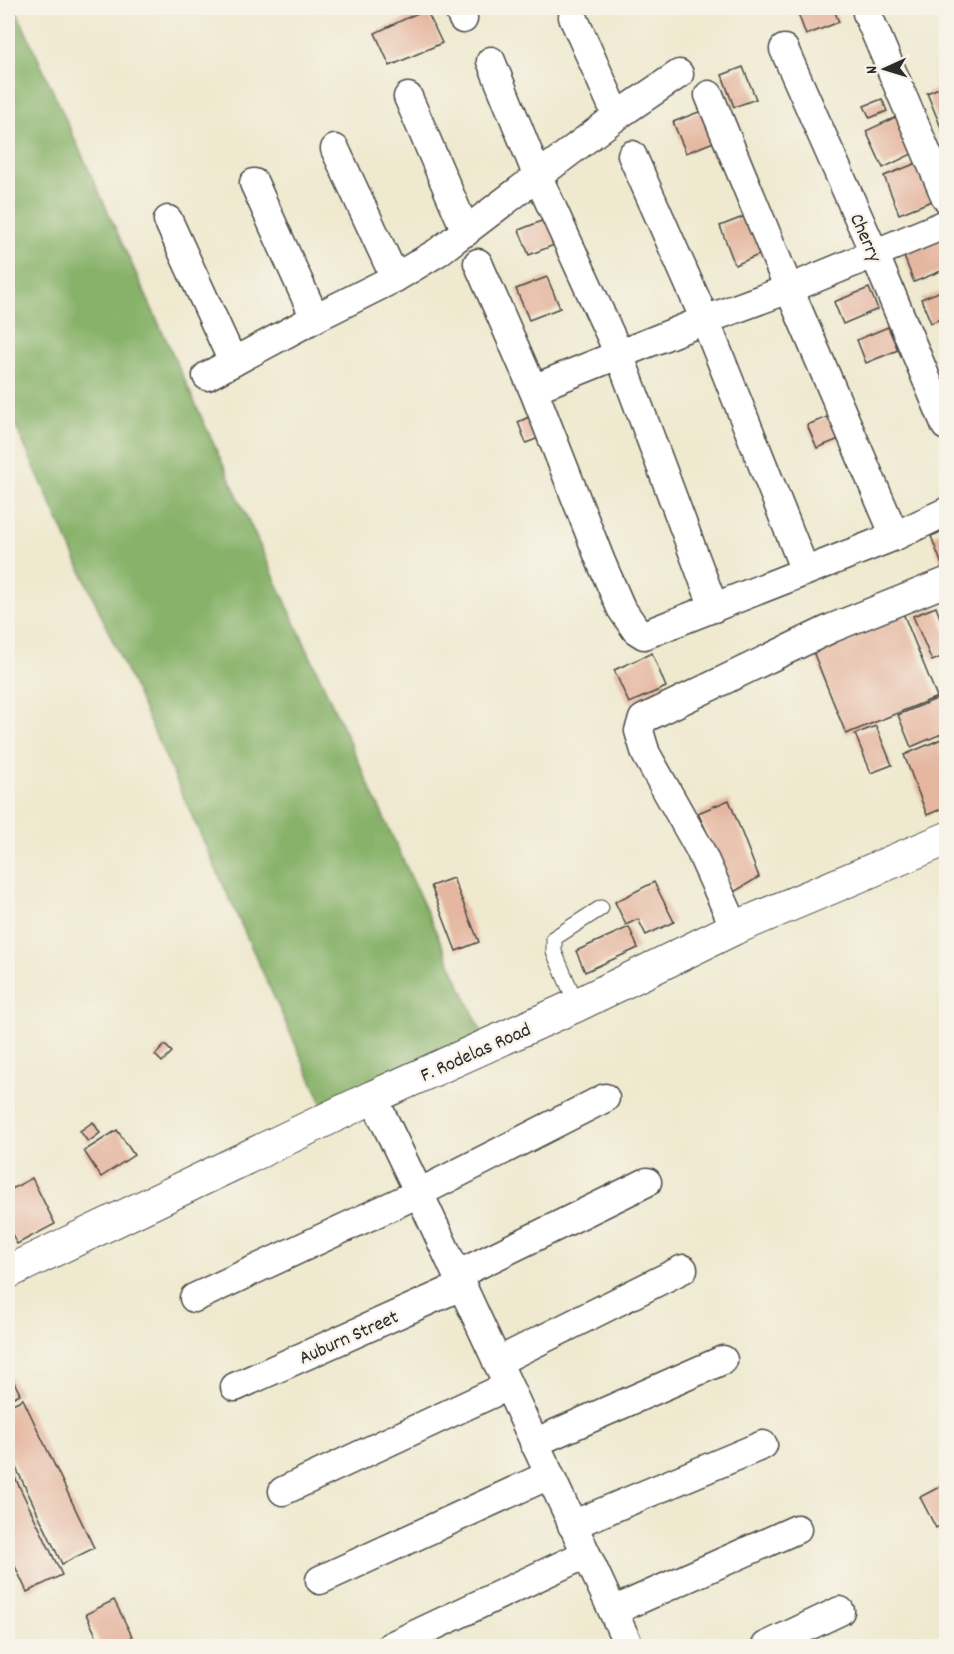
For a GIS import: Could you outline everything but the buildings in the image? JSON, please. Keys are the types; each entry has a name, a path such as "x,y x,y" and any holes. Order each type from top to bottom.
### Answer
{"street":[{"path":"867,13 946,198"},
{"path":"573,17 617,116"},
{"name":"Cherry","path":"784,49 875,255 946,426"},
{"path":"491,61 537,177 619,354 714,608"},
{"path":"207,376 395,278 438,252 617,116 679,74"},
{"path":"709,94 789,289 895,536"},
{"path":"408,97 466,232"},
{"path":"335,149 395,278"},
{"path":"632,156 705,320 805,571"},
{"path":"254,183 315,318"},
{"path":"168,220 233,362"},
{"path":"533,389 875,255 946,224"},
{"path":"478,263 533,389 621,608 636,630 644,635 895,536 946,512"},
{"path":"735,927 699,848 646,754 639,731 643,719 832,628 946,582"},
{"name":"F. Rodelas Road","path":"8,1272 373,1097 578,1005 735,927 946,839"},
{"path":"373,1097 613,1611 622,1644"},
{"path":"194,1298 419,1193 605,1098"},
{"name":"Auburn Street","path":"235,1387 459,1280 647,1182"},
{"path":"283,1491 503,1374 683,1269"},
{"path":"534,1443 723,1360"},
{"path":"572,1525 763,1445"},
{"path":"320,1580 549,1475"},
{"path":"613,1611 796,1528"},
{"path":"391,1647 586,1554"},
{"path":"766,1647 840,1611"}],"lane":[{"path":"578,1005 554,952 554,938 601,908"}],"green space":[{"path":"8,8 15,8 482,1033 326,1112 8,409"}]}
